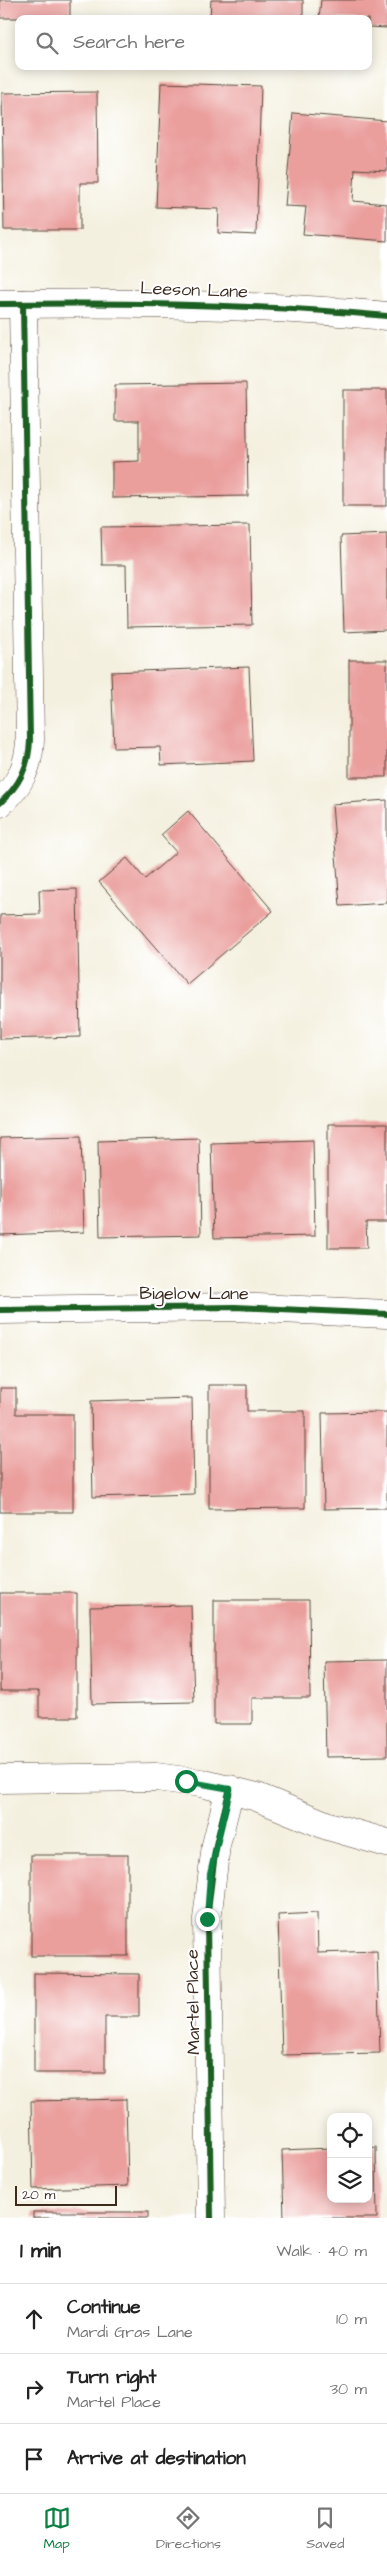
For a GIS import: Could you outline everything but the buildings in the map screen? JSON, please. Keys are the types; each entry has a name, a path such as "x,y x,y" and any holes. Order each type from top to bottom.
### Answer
{"street":[{"name":"Leeson Lane","path":"12,304 245,306 387,316"},
{"path":"0,803 16,787 22,776 27,765 30,740 12,304"},
{"name":"Bigelow Lane","path":"0,1310 235,1307 387,1314"},
{"path":"0,1778 156,1777 230,1789 257,1797 328,1826 387,1843"},
{"name":"Martel Place","path":"211,2218 207,1919 210,1874 230,1789"}],"cycle path":[{"path":"0,304 194,305 387,316"},
{"path":"0,803 13,790 22,775 28,759 30,740 23,304"},
{"path":"0,1310 235,1307 387,1314"},
{"path":"211,2218 207,1919 216,1845 230,1789"}],"route":[{"path":"186,1781 230,1789 210,1874 207,1919"}]}
